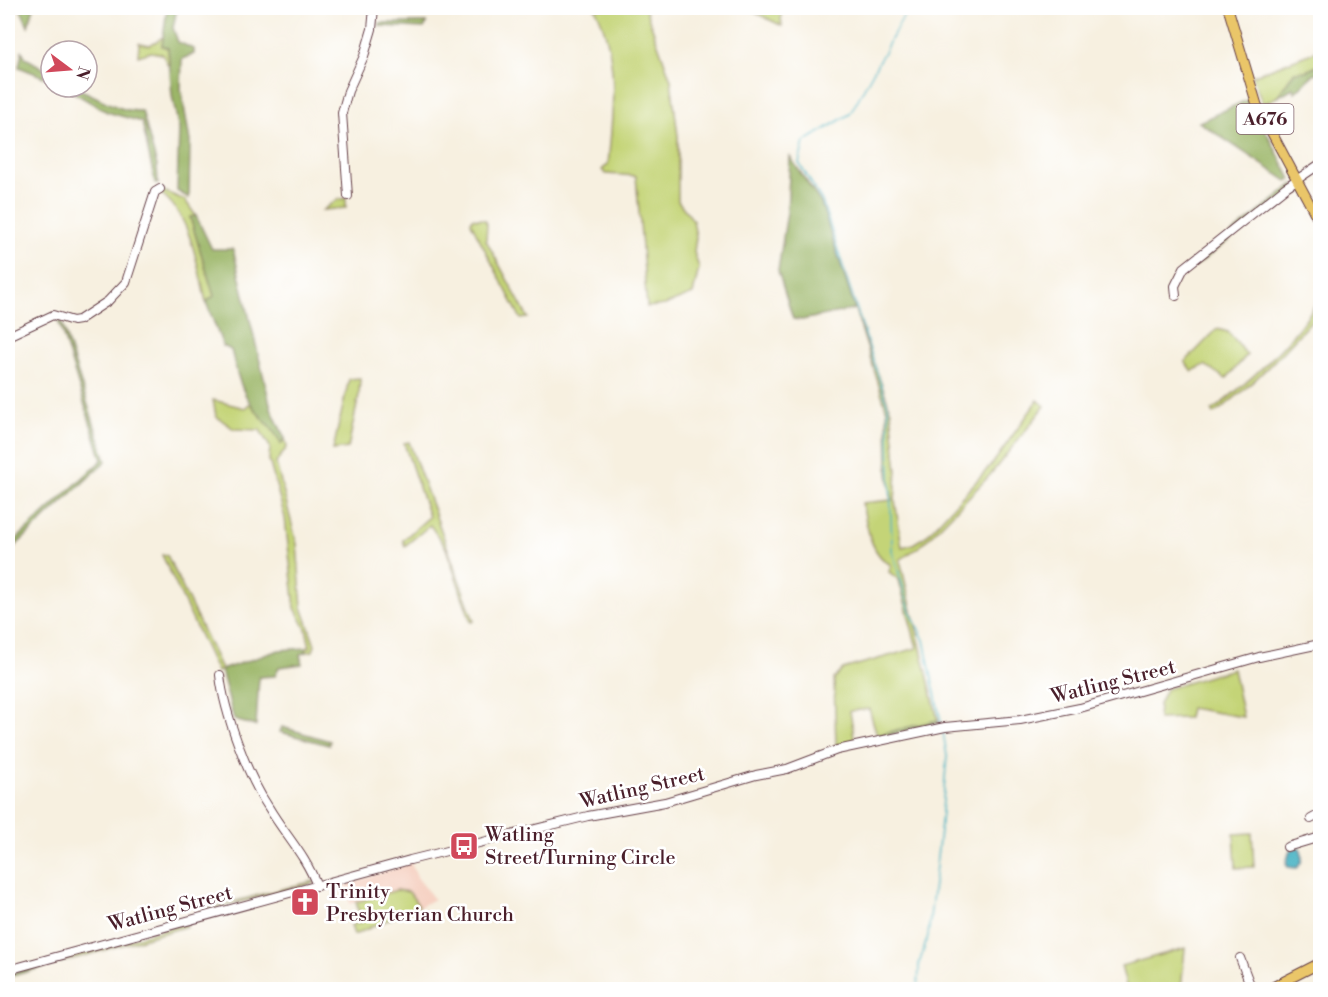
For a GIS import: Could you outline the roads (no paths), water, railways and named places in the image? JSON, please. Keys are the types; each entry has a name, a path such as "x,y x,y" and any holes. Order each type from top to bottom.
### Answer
{"main road":[{"name":"A676","path":"1228,8 1257,105 1320,223"},
{"path":"1268,990 1320,963"}],"street":[{"path":"348,196 342,113 348,91 364,56 372,28 374,8"},
{"path":"1176,296 1175,286 1184,268 1298,178 1320,164"},
{"path":"8,336 53,315 79,320 117,294 129,276 155,192 160,189"},
{"name":"Watling Street","path":"8,970 551,825 665,802 756,775 787,770 837,750 945,727 1020,720 1069,710 1259,657 1320,644"},
{"path":"220,675 230,718 257,787 273,816 302,854 317,886"},
{"path":"1311,819 1320,814"},
{"path":"1287,848 1317,838 1320,833"},
{"path":"1240,958 1252,990"}],"water":[{"path":"1299,847 1302,855 1300,864 1296,868 1288,867 1286,864 1290,850"}],"waterway":[{"path":"908,8 850,114 804,142 799,163 822,201 888,406 892,550 910,611 924,640 941,722"},
{"path":"918,990 919,964 928,936 941,822 947,756 943,732"}],"place":[{"name":"Watling Street/Turning Circle","path":"464,846"},
{"name":"Trinity Presbyterian Church","path":"305,902"}]}
